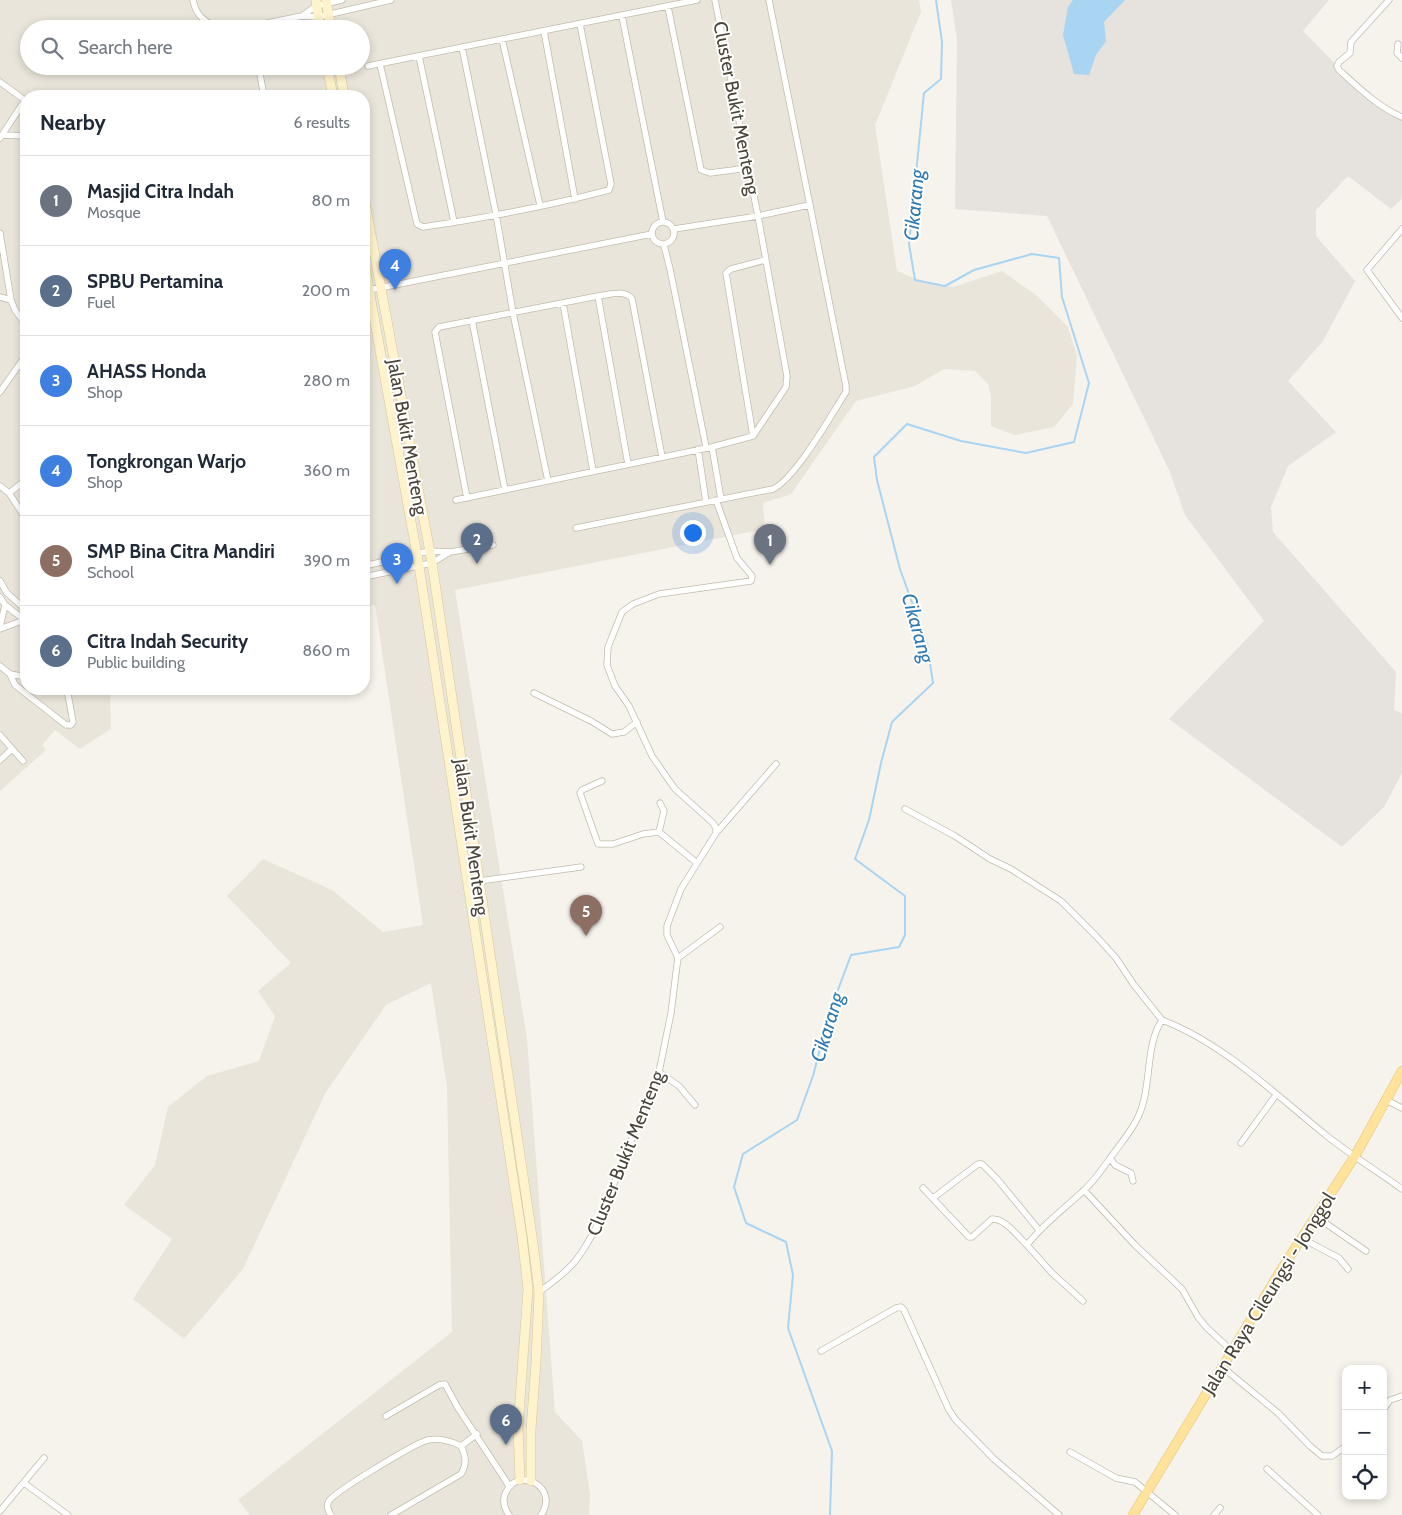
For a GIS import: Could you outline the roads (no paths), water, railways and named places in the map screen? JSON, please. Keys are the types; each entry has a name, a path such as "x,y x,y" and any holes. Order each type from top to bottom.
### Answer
{"main road":[{"name":"Jalan Raya Cileungsi - Jonggol","path":"1135,1514 1221,1366 1355,1156 1402,1071"}],"street":[{"path":"193,0 198,15 204,20"},
{"path":"302,16 316,3 342,0"},
{"path":"282,20 302,16 318,17 391,0"},
{"name":"Cluster Bukit Menteng","path":"370,66 697,0"},
{"name":"Cluster Bukit Menteng","path":"715,0 758,216 787,382 786,387 753,436"},
{"path":"576,528 773,489 780,486 797,466 846,392 769,0"},
{"path":"1389,0 1351,42 1350,52 1337,66 1366,95 1386,109 1402,117"},
{"path":"327,2 330,20"},
{"path":"316,3 318,20"},
{"path":"668,7 701,170 710,173 748,168"},
{"path":"622,16 663,222"},
{"path":"380,64 417,224 423,227 575,199 609,190 611,184 580,24"},
{"path":"544,31 575,199"},
{"path":"502,39 540,205"},
{"path":"1398,44 1396,52 1402,58"},
{"path":"462,47 496,214 513,313 548,481"},
{"path":"419,56 454,222"},
{"path":"260,75 263,90"},
{"path":"329,75 332,90"},
{"path":"340,75 343,90"},
{"path":"0,82 20,96"},
{"path":"1,136 20,109"},
{"path":"1,136 20,136"},
{"name":"Cluster Bukit Menteng","path":"674,229 758,216 810,205"},
{"path":"663,222 668,222 674,229 672,241 664,245 655,242 652,234 655,225 663,222"},
{"name":"Jalan Bukit Menteng","path":"370,229 432,563 539,1292 536,1362 530,1430 531,1481"},
{"path":"1402,229 1367,270 1402,318"},
{"path":"0,233 1,250 12,300 15,310 20,317"},
{"path":"370,289 652,234"},
{"path":"664,245 709,447 718,499 737,558 752,578 748,582 659,594 633,604 622,612 616,623 608,648 607,665 616,686 638,722 652,756 675,788 714,822 716,833"},
{"path":"456,500 753,436 726,273 731,269 765,260"},
{"path":"468,498 435,332 439,327 472,320 598,296 629,294 632,299 662,457"},
{"path":"598,296 628,464"},
{"path":"0,297 12,300"},
{"path":"563,303 593,471"},
{"name":"Jalan Bukit Menteng","path":"370,311 417,553 522,1236 528,1289 518,1428 520,1480"},
{"path":"472,320 505,490"},
{"path":"0,392 20,364"},
{"path":"698,449 706,502"},
{"path":"9,494 20,485"},
{"path":"0,486 9,494 20,510"},
{"path":"370,565 417,553 429,551 450,552 493,544"},
{"path":"370,576 432,563 450,552"},
{"path":"0,581 7,593 20,605"},
{"path":"0,597 5,605 20,617"},
{"path":"5,605 0,628 20,622"},
{"path":"0,666 10,674 15,684 20,688"},
{"path":"10,674 20,676"},
{"path":"534,693 591,721 612,734 624,732 638,722"},
{"path":"29,695 66,725 71,725 73,722 68,695"},
{"path":"0,735 23,761"},
{"path":"0,760 12,749"},
{"path":"720,927 678,958 666,930 680,889 716,833 776,764"},
{"path":"602,781 582,790 580,793 598,844 613,844 643,834 659,832 697,863"},
{"path":"659,832 664,811 660,803"},
{"path":"905,809 955,836 1061,901 1109,950 1162,1020 1181,1027 1230,1058 1355,1156 1402,1189"},
{"path":"479,882 581,867"},
{"name":"Cluster Bukit Menteng","path":"539,1292 567,1272 586,1247 597,1225 659,1072 671,1013 678,958"},
{"path":"1027,1245 1039,1230 1084,1190 1104,1168 1139,1116 1149,1079 1154,1035 1162,1020"},
{"path":"659,1072 679,1086 695,1105"},
{"path":"1241,1143 1276,1095"},
{"path":"1386,1100 1402,1108"},
{"path":"1110,1158 1115,1165 1132,1173 1133,1181"},
{"path":"933,1198 978,1164 982,1164 997,1179 1039,1230"},
{"path":"923,1188 970,1237 992,1219 1001,1221 1027,1245 1052,1273 1083,1301"},
{"path":"1084,1190 1135,1245 1182,1289 1202,1322 1231,1350"},
{"path":"1315,1216 1366,1251"},
{"path":"1301,1238 1339,1258 1348,1269"},
{"path":"821,1351 896,1308 901,1307 955,1419 994,1459 1059,1515"},
{"path":"1221,1366 1278,1413 1322,1456 1332,1456 1342,1449"},
{"path":"386,1416 442,1384 447,1386 458,1408 477,1434 509,1487"},
{"path":"1387,1404 1390,1400 1402,1396"},
{"path":"461,1446 477,1434"},
{"path":"331,1515 328,1510 331,1498 344,1488 425,1440 449,1441 461,1446 466,1457 466,1464 461,1474 391,1515"},
{"path":"1070,1452 1116,1478 1136,1482 1175,1515"},
{"path":"0,1511 44,1458"},
{"path":"1267,1469 1318,1515"},
{"path":"509,1515 504,1500 509,1487 520,1480 531,1481 539,1485 545,1493 546,1502 541,1515"},
{"path":"24,1483 68,1515"},
{"path":"1214,1515 1220,1508"}],"water":[{"path":"1073,0 1125,0 1104,22 1106,41 1096,55 1089,75 1074,74 1063,35 1068,7"}],"waterway":[{"name":"Cikarang","path":"830,1515 832,1451 788,1328 793,1275 786,1242 746,1223 734,1187 743,1154 797,1120 813,1076 829,1014 851,955 899,947 905,935 905,896 855,859 869,820 892,722 933,683 927,644 900,569 877,480 874,457 907,424 961,441 1026,453 1074,442 1089,383 1062,297 1059,258 1032,254 974,270 945,286 915,280 909,244 924,93 941,79 942,42 936,0"}],"place":[{"name":"Tongkrongan Warjo","path":"395,290"},
{"name":"SPBU Pertamina","path":"477,564"},
{"name":"Masjid Citra Indah","path":"770,565"},
{"name":"AHASS Honda","path":"397,584"},
{"name":"SMP Bina Citra Mandiri","path":"586,936"},
{"name":"Citra Indah Security","path":"506,1445"}]}
